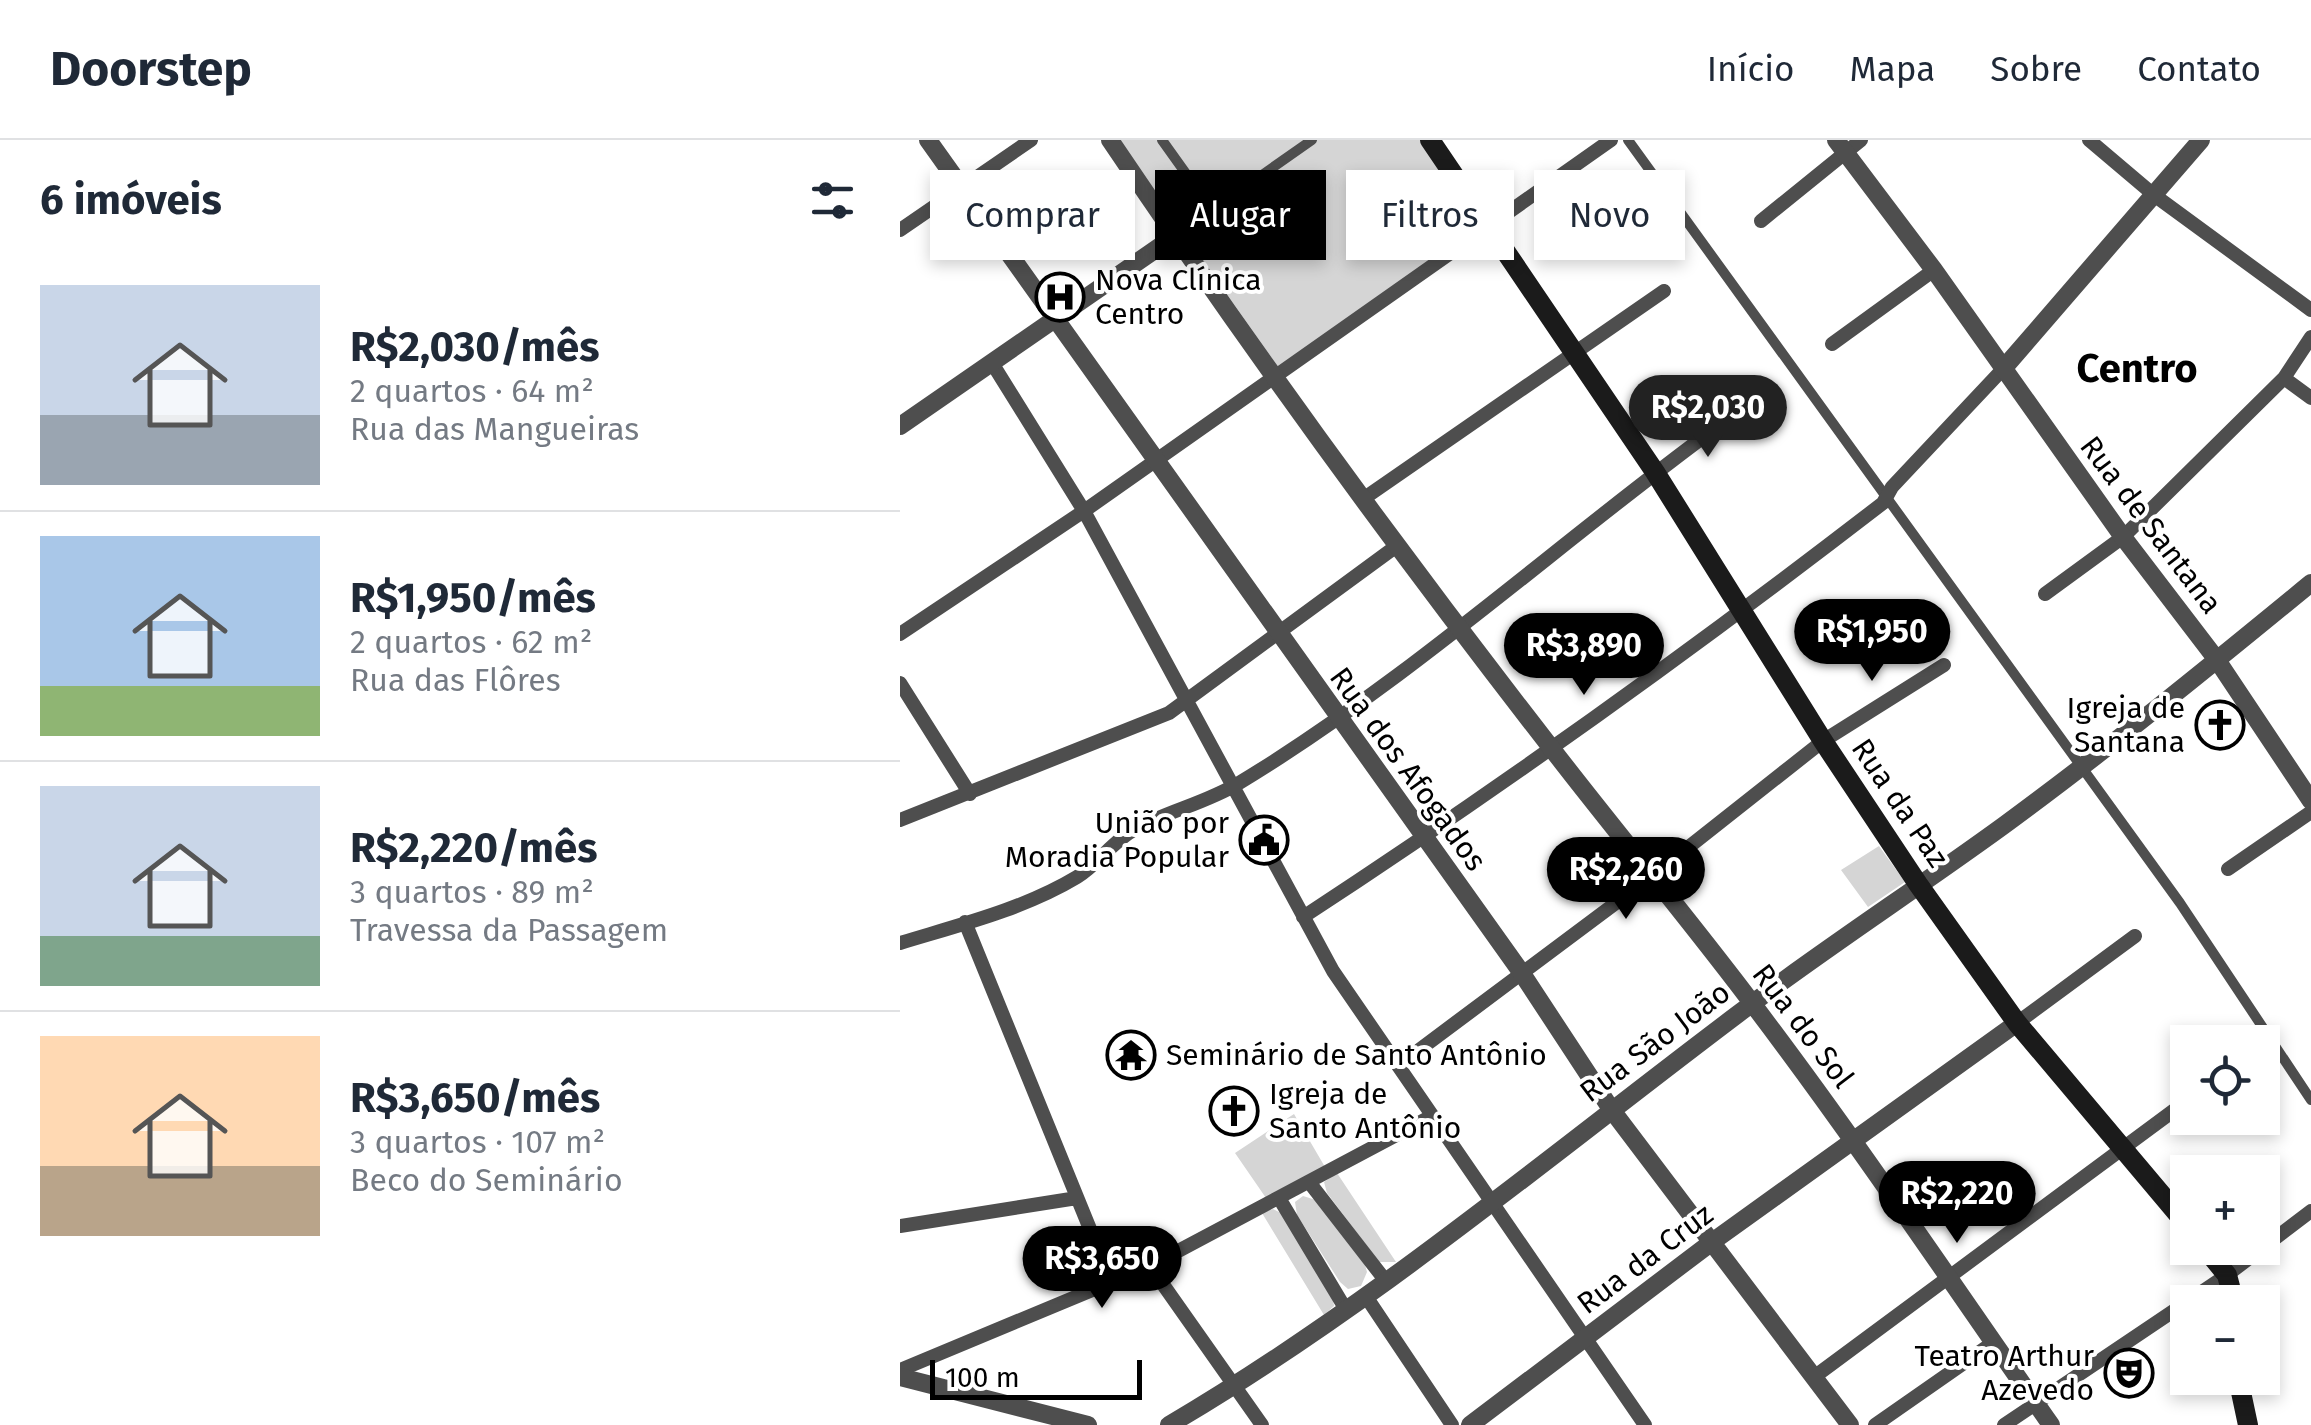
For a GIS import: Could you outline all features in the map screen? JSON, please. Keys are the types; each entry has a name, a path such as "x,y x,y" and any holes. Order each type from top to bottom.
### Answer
{"main road":[{"name":"Rua da Paz","path":"1430,140 1451,170"},
{"name":"Rua da Paz","path":"1512,260 1655,472 1822,741 1918,884 2017,1023 2170,1204"},
{"path":"2219,1265 2230,1285"},
{"path":"2242,1395 2248,1425"}],"street":[{"name":"Rua dos Afogados","path":"928,140 949,170"},
{"path":"987,170 1031,140"},
{"name":"Rua do Sol","path":"1110,140 1155,206"},
{"path":"1162,140 1183,170"},
{"path":"1269,170 1312,140"},
{"path":"1514,208 1611,140"},
{"path":"1628,140 2180,902 2311,1100"},
{"path":"1761,221 1841,147 1861,140"},
{"path":"2089,140 2154,195 2311,310"},
{"path":"1303,916 1551,749 1741,612 1883,503 1892,487 2003,370 2201,140"},
{"name":"Rua de Santana","path":"1841,147 1934,270 2123,537 2217,660 2311,800"},
{"path":"900,230 930,209"},
{"path":"900,426 1155,250"},
{"name":"Rua dos Afogados","path":"1013,260 1521,972 1612,1109 1850,1425"},
{"name":"Rua do Sol","path":"1192,260 1274,378 1551,749 1855,1140 2051,1425"},
{"path":"900,634 1084,511 1440,260"},
{"path":"1832,344 1934,270"},
{"path":"1363,499 1664,290"},
{"path":"2045,594 2123,537 2284,378 2311,338"},
{"path":"992,363 1084,511 1334,971 1645,1425"},
{"path":"2284,378 2311,398"},
{"path":"900,943 1052,890 1080,875 1130,832 1235,786 1338,719 1462,628 1655,472 1736,413"},
{"path":"900,820 1148,724 1188,701 1398,545"},
{"name":"Rua São João","path":"1169,1425 1235,1386 1491,1202 1752,1003 2082,766 2311,583"},
{"path":"1399,1065 1652,876 1822,741 1944,665"},
{"path":"900,683 970,794"},
{"path":"2228,869 2311,812"},
{"path":"966,922 1112,1283"},
{"path":"2017,1023 2135,936"},
{"name":"Rua da Cruz","path":"1470,1425 1712,1242 2017,1023"},
{"path":"1814,1377 2170,1113"},
{"path":"900,1374 1150,1266 1432,1116"},
{"path":"1309,1182 1385,1280"},
{"path":"900,1226 1077,1198"},
{"path":"1279,1198 1345,1308"},
{"path":"2004,1425 2227,1274 2311,1211"},
{"path":"1150,1266 1262,1425"},
{"path":"1364,1295 1452,1425"},
{"path":"1875,1425 1994,1342"},
{"path":"900,1374 1088,1425"}],"shaded area":[{"path":"1118,140 1422,140 1442,170 1346,170 1346,260 1431,260 1279,368 1203,260 1326,260 1326,170 1155,170 1155,192"},
{"path":"1879,846 1905,882 1868,907 1841,870"},
{"path":"1294,1114 1325,1167 1266,1198 1235,1153"},
{"path":"1337,1173 1396,1262 1379,1262 1327,1193 1324,1182"},
{"path":"1303,1196 1316,1200 1365,1265 1367,1272 1361,1286 1348,1289 1340,1282 1297,1215 1295,1202"},
{"path":"1273,1209 1281,1213 1333,1298 1334,1306 1324,1315 1262,1213"}],"place":[{"name":"Nova Clínica Centro","path":"1060,297"},
{"name":"Igreja de Santana","path":"2220,725"},
{"name":"União por Moradia Popular","path":"1264,840"},
{"name":"Seminário de Santo Antônio","path":"1131,1055"},
{"name":"Igreja de Santo Antônio","path":"1234,1111"},
{"name":"Teatro Arthur Azevedo","path":"2129,1373"}],"district":[{"name":"Centro","path":"2137,368"}]}
